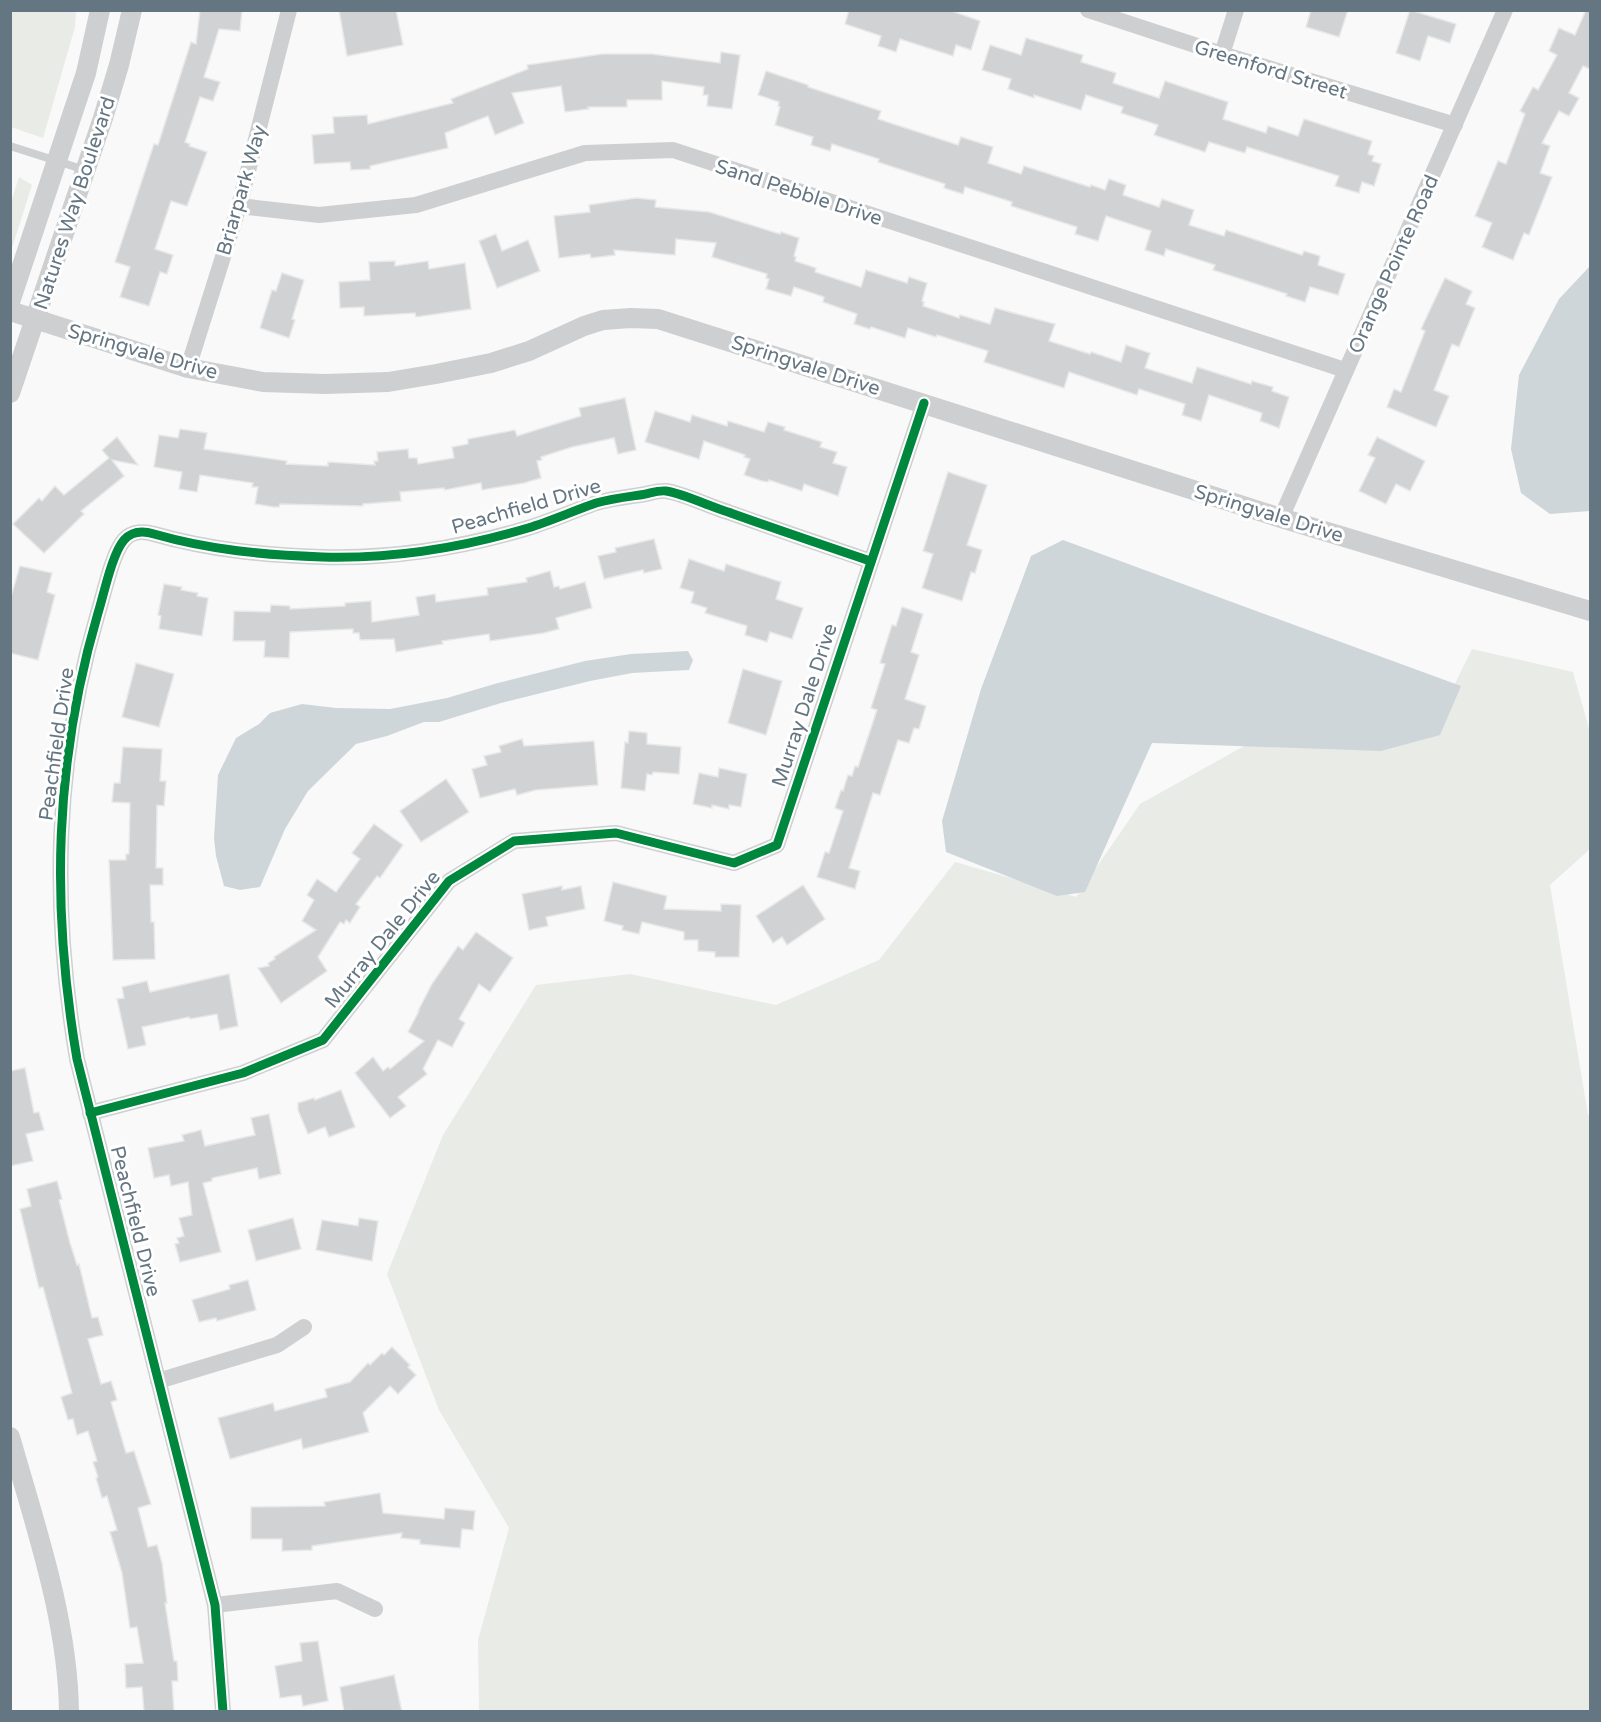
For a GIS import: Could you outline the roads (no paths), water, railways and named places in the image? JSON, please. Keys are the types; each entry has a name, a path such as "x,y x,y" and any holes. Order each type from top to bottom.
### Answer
{"street":[{"name":"Natures Way Boulevard","path":"10,302 86,73 100,10"},
{"name":"Natures Way Boulevard","path":"10,393 119,65 132,10"},
{"name":"Briarpark Way","path":"188,368 239,206 289,10"},
{"name":"Greenford Street","path":"1088,10 1222,54 1455,125"},
{"path":"1222,54 1236,10"},
{"name":"Orange Pointe Road","path":"1281,518 1505,10"},
{"name":"Sand Pebble Drive","path":"239,206 319,215 416,205 585,153 673,150 1346,370"},
{"name":"Springvale Drive","path":"10,311 188,368 263,382 325,384 388,382 491,363 529,351 584,326 603,320 658,319 1281,518 1590,610"},
{"name":"Murray Dale Drive","path":"90,1113 243,1073 322,1040 449,881 514,841 616,833 734,862 777,845 924,404"},
{"name":"Peachfield Drive","path":"223,1712 215,1605 90,1113 66,997 60,891 61,812 75,707 92,634 109,575 126,537 137,532 147,532 224,550 279,555 341,557 398,555 453,547 530,527 600,502 665,491 870,561"},
{"path":"158,1381 277,1345 304,1327"},
{"path":"10,1437 40,1542 58,1620 69,1712"},
{"path":"215,1605 337,1591 375,1609"}],"lane":[{"path":"10,146 85,170"}]}
